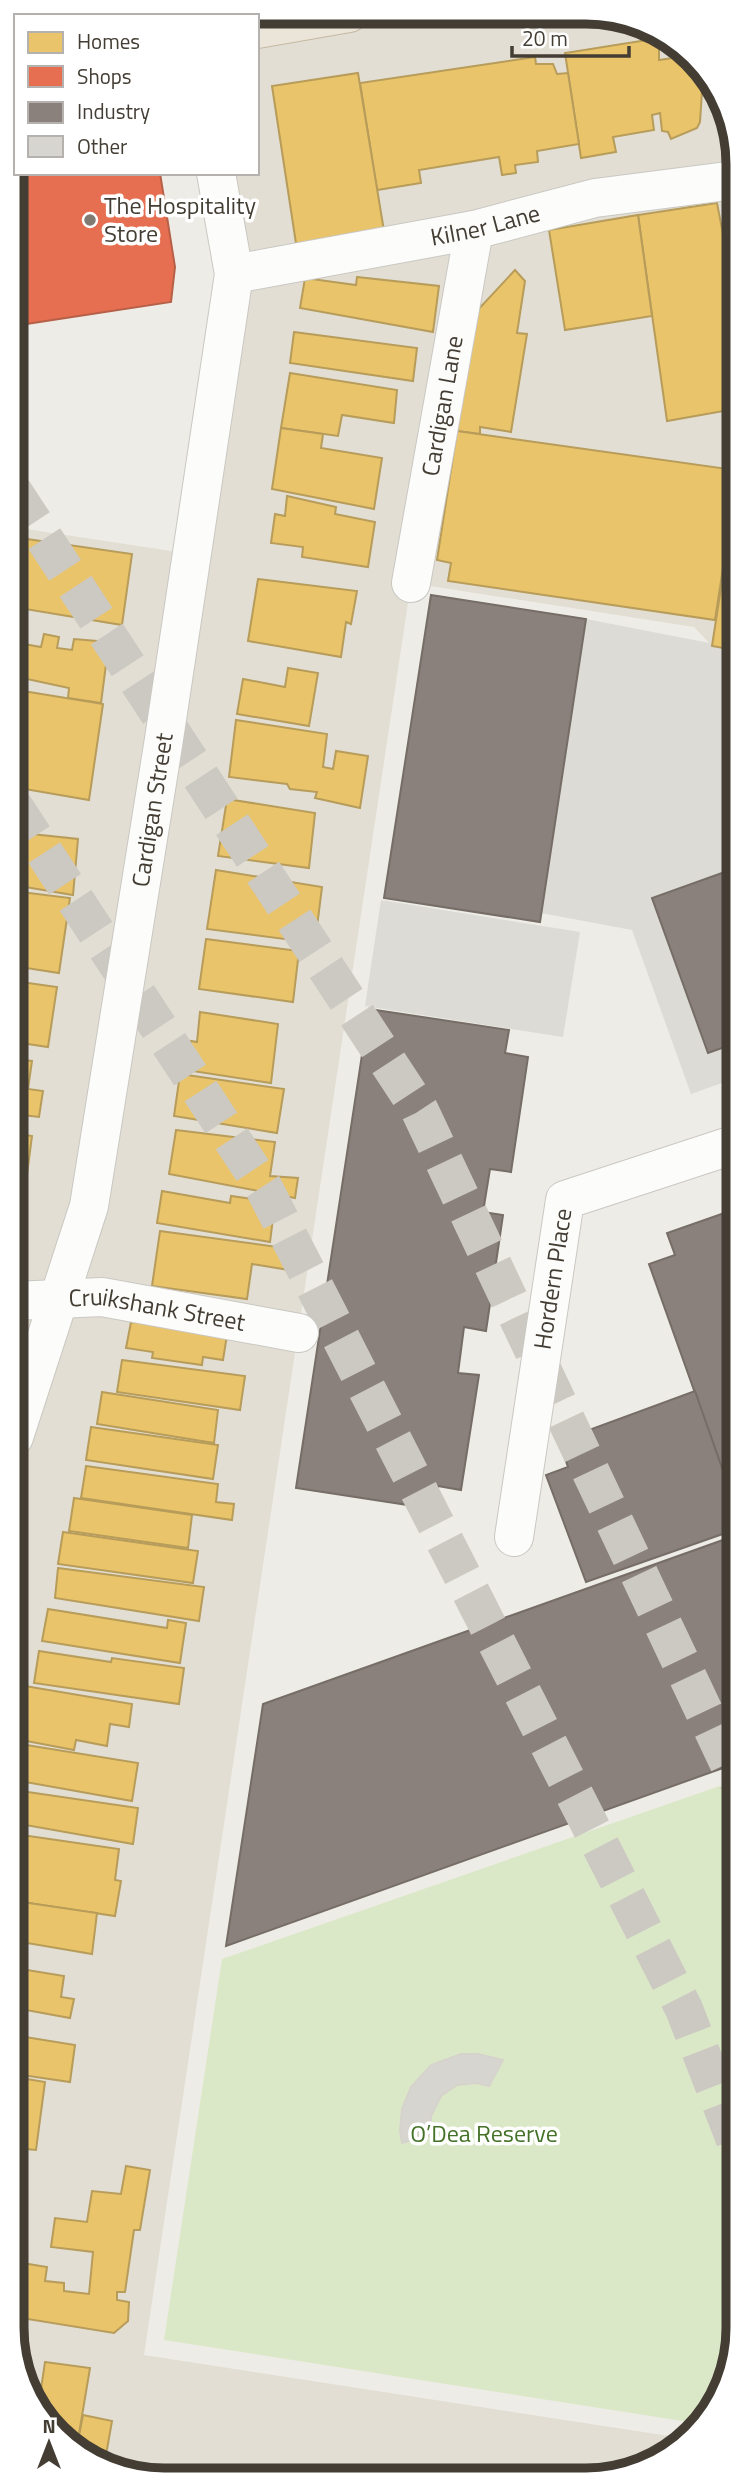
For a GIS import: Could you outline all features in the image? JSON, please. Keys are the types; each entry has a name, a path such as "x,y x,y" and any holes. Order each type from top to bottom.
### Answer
{"highway":[{"path":"259,29 282,25"}],"street":[{"name":"Cardigan Street","path":"24,1404 89,1206 210,442 234,274 216,175"},
{"name":"Kilner Lane","path":"234,274 474,230 595,198 726,181"},
{"name":"Cardigan Lane","path":"411,583 474,230"},
{"name":"Hordern Place","path":"514,1537 565,1200 726,1147"},
{"name":"Cruikshank Street","path":"24,1301 102,1297 299,1333"}],"shaded area":[{"path":"585,24 613,27 655,43 671,53 697,79 715,111 723,137 726,165 726,648 712,646 694,627 411,583 144,2355 673,2437 639,2457 613,2465 585,2468 165,2468 137,2465 111,2457 84,2442 84,2408 50,2408 35,2381 27,2355 24,2327 25,529 191,554 234,274 216,175 259,175 259,29 282,25"},
{"path":"586,619 726,646 726,1082 691,1094 632,930 541,913"},
{"path":"381,900 580,932 563,1037 365,1006"}],"green space":[{"name":"O’Dea Reserve","path":"725,1784 725,2336 723,2355 715,2381 691,2420 689,2422 164,2340 222,1959"}],"building: Homes":[{"path":"647,40 655,43 659,47 659,60 676,58 702,87 700,122 697,128 671,139 668,132 662,131 660,113 652,115 654,130 613,137 616,152 581,158 565,53"},
{"path":"535,57 536,64 553,64 557,74 568,73 579,144 537,151 538,162 515,165 516,173 502,175 499,157 419,170 421,183 377,190 360,83"},
{"path":"358,73 385,237 297,250 272,86"},
{"path":"717,203 726,249 726,411 667,421 638,215"},
{"path":"638,215 652,316 565,330 549,230"},
{"path":"515,270 525,281 517,333 527,334 511,432 480,427 480,434 457,431 475,313"},
{"path":"357,277 439,286 433,332 300,308 305,278 356,285"},
{"path":"294,332 417,348 413,381 290,363"},
{"path":"290,373 397,390 394,423 342,415 338,436 281,428"},
{"path":"281,428 323,434 321,448 382,458 374,509 272,489"},
{"path":"457,431 726,469 726,550 715,620 448,581 451,563 437,560"},
{"path":"287,496 336,507 335,514 375,522 368,567 302,557 303,547 271,543 275,514 285,516"},
{"path":"25,539 132,554 122,625 25,609"},
{"path":"726,556 726,648 712,646"},
{"path":"258,579 357,591 351,624 346,622 341,657 248,641"},
{"path":"44,634 59,637 57,648 72,650 74,639 109,642 101,703 68,698 69,688 25,679 25,644 41,647"},
{"path":"288,668 318,673 309,726 237,714 243,679 285,687"},
{"path":"25,691 103,704 89,800 25,789"},
{"path":"236,720 327,734 323,767 333,769 336,751 368,756 360,808 315,798 317,792 290,789 287,784 229,777"},
{"path":"227,799 315,813 309,868 218,856"},
{"path":"25,833 78,839 73,895 25,887"},
{"path":"216,870 322,887 315,943 207,929"},
{"path":"25,892 70,898 59,973 25,968"},
{"path":"206,939 299,951 293,1002 199,989"},
{"path":"25,982 57,987 48,1047 25,1044"},
{"path":"200,1012 278,1024 271,1083 186,1070 191,1041 197,1042"},
{"path":"25,1060 32,1061 28,1089 43,1091 39,1117 25,1115"},
{"path":"180,1074 284,1089 277,1133 174,1116"},
{"path":"176,1130 275,1142 270,1176 298,1178 295,1198 169,1174"},
{"path":"25,1135 32,1136 25,1190"},
{"path":"162,1191 230,1203 231,1196 275,1202 270,1242 157,1223"},
{"path":"160,1231 292,1249 289,1270 252,1264 247,1299 152,1286"},
{"path":"131,1322 228,1329 223,1360 203,1357 202,1365 152,1358 153,1352 126,1348"},
{"path":"122,1360 245,1376 240,1410 117,1392"},
{"path":"102,1392 218,1410 214,1443 97,1424"},
{"path":"91,1427 218,1445 213,1479 86,1460"},
{"path":"86,1466 218,1484 216,1502 234,1504 232,1520 81,1498"},
{"path":"74,1498 192,1515 188,1548 69,1531"},
{"path":"63,1532 198,1551 193,1583 58,1564"},
{"path":"58,1568 204,1587 199,1621 55,1598"},
{"path":"48,1609 167,1628 168,1620 186,1623 180,1663 42,1641"},
{"path":"39,1651 111,1662 112,1658 184,1668 179,1704 34,1683"},
{"path":"24,1686 132,1704 129,1727 110,1724 107,1746 76,1740 74,1750 24,1741 27,1711 24,1710"},
{"path":"24,1745 138,1763 132,1801 24,1782"},
{"path":"24,1791 138,1808 133,1844 24,1825"},
{"path":"24,1835 119,1849 115,1880 121,1881 115,1916 24,1902"},
{"path":"24,1902 97,1913 92,1954 24,1943"},
{"path":"24,1969 64,1976 61,1997 74,1999 70,2018 24,2010"},
{"path":"24,2037 75,2045 70,2082 24,2075"},
{"path":"24,2079 45,2082 36,2150 24,2149"},
{"path":"126,2166 150,2170 140,2230 134,2230 125,2292 117,2292 117,2300 129,2302 128,2321 114,2333 24,2318 24,2263 47,2267 45,2281 64,2283 64,2291 89,2294 93,2252 51,2247 55,2218 87,2222 92,2191 121,2194"},
{"path":"45,2362 90,2368 83,2408 50,2408 40,2392"},
{"path":"84,2415 112,2421 106,2455 84,2442"}],"building: Shops":[{"name":"The Hospitality Store","path":"25,175 160,175 175,267 171,302 25,324"}],"building: Industry":[{"path":"431,595 586,619 540,922 384,898"},
{"path":"726,872 726,1047 708,1053 652,898"},
{"path":"369,1009 509,1030 505,1053 528,1057 511,1172 490,1169 483,1212 503,1215 486,1331 464,1327 458,1373 479,1375 461,1490 438,1486 434,1509 296,1488"},
{"path":"726,1213 725,1478 649,1264 675,1255 667,1233"},
{"path":"695,1391 725,1478 725,1533 586,1582 546,1475 568,1467 559,1441"},
{"path":"725,1539 725,1767 226,1946 263,1704"}],"building: Other":[{"path":"461,2054 478,2054 503,2060 489,2086 476,2083 457,2085 441,2096 431,2116 431,2135 402,2143 402,2109 411,2087 431,2065"}],"tunnel":[{"path":"25,509 420,1111 725,1756"},
{"path":"25,823 264,1188 684,2009 725,2114"}],"place":[{"name":"The Hospitality Store","path":"90,220"}]}
